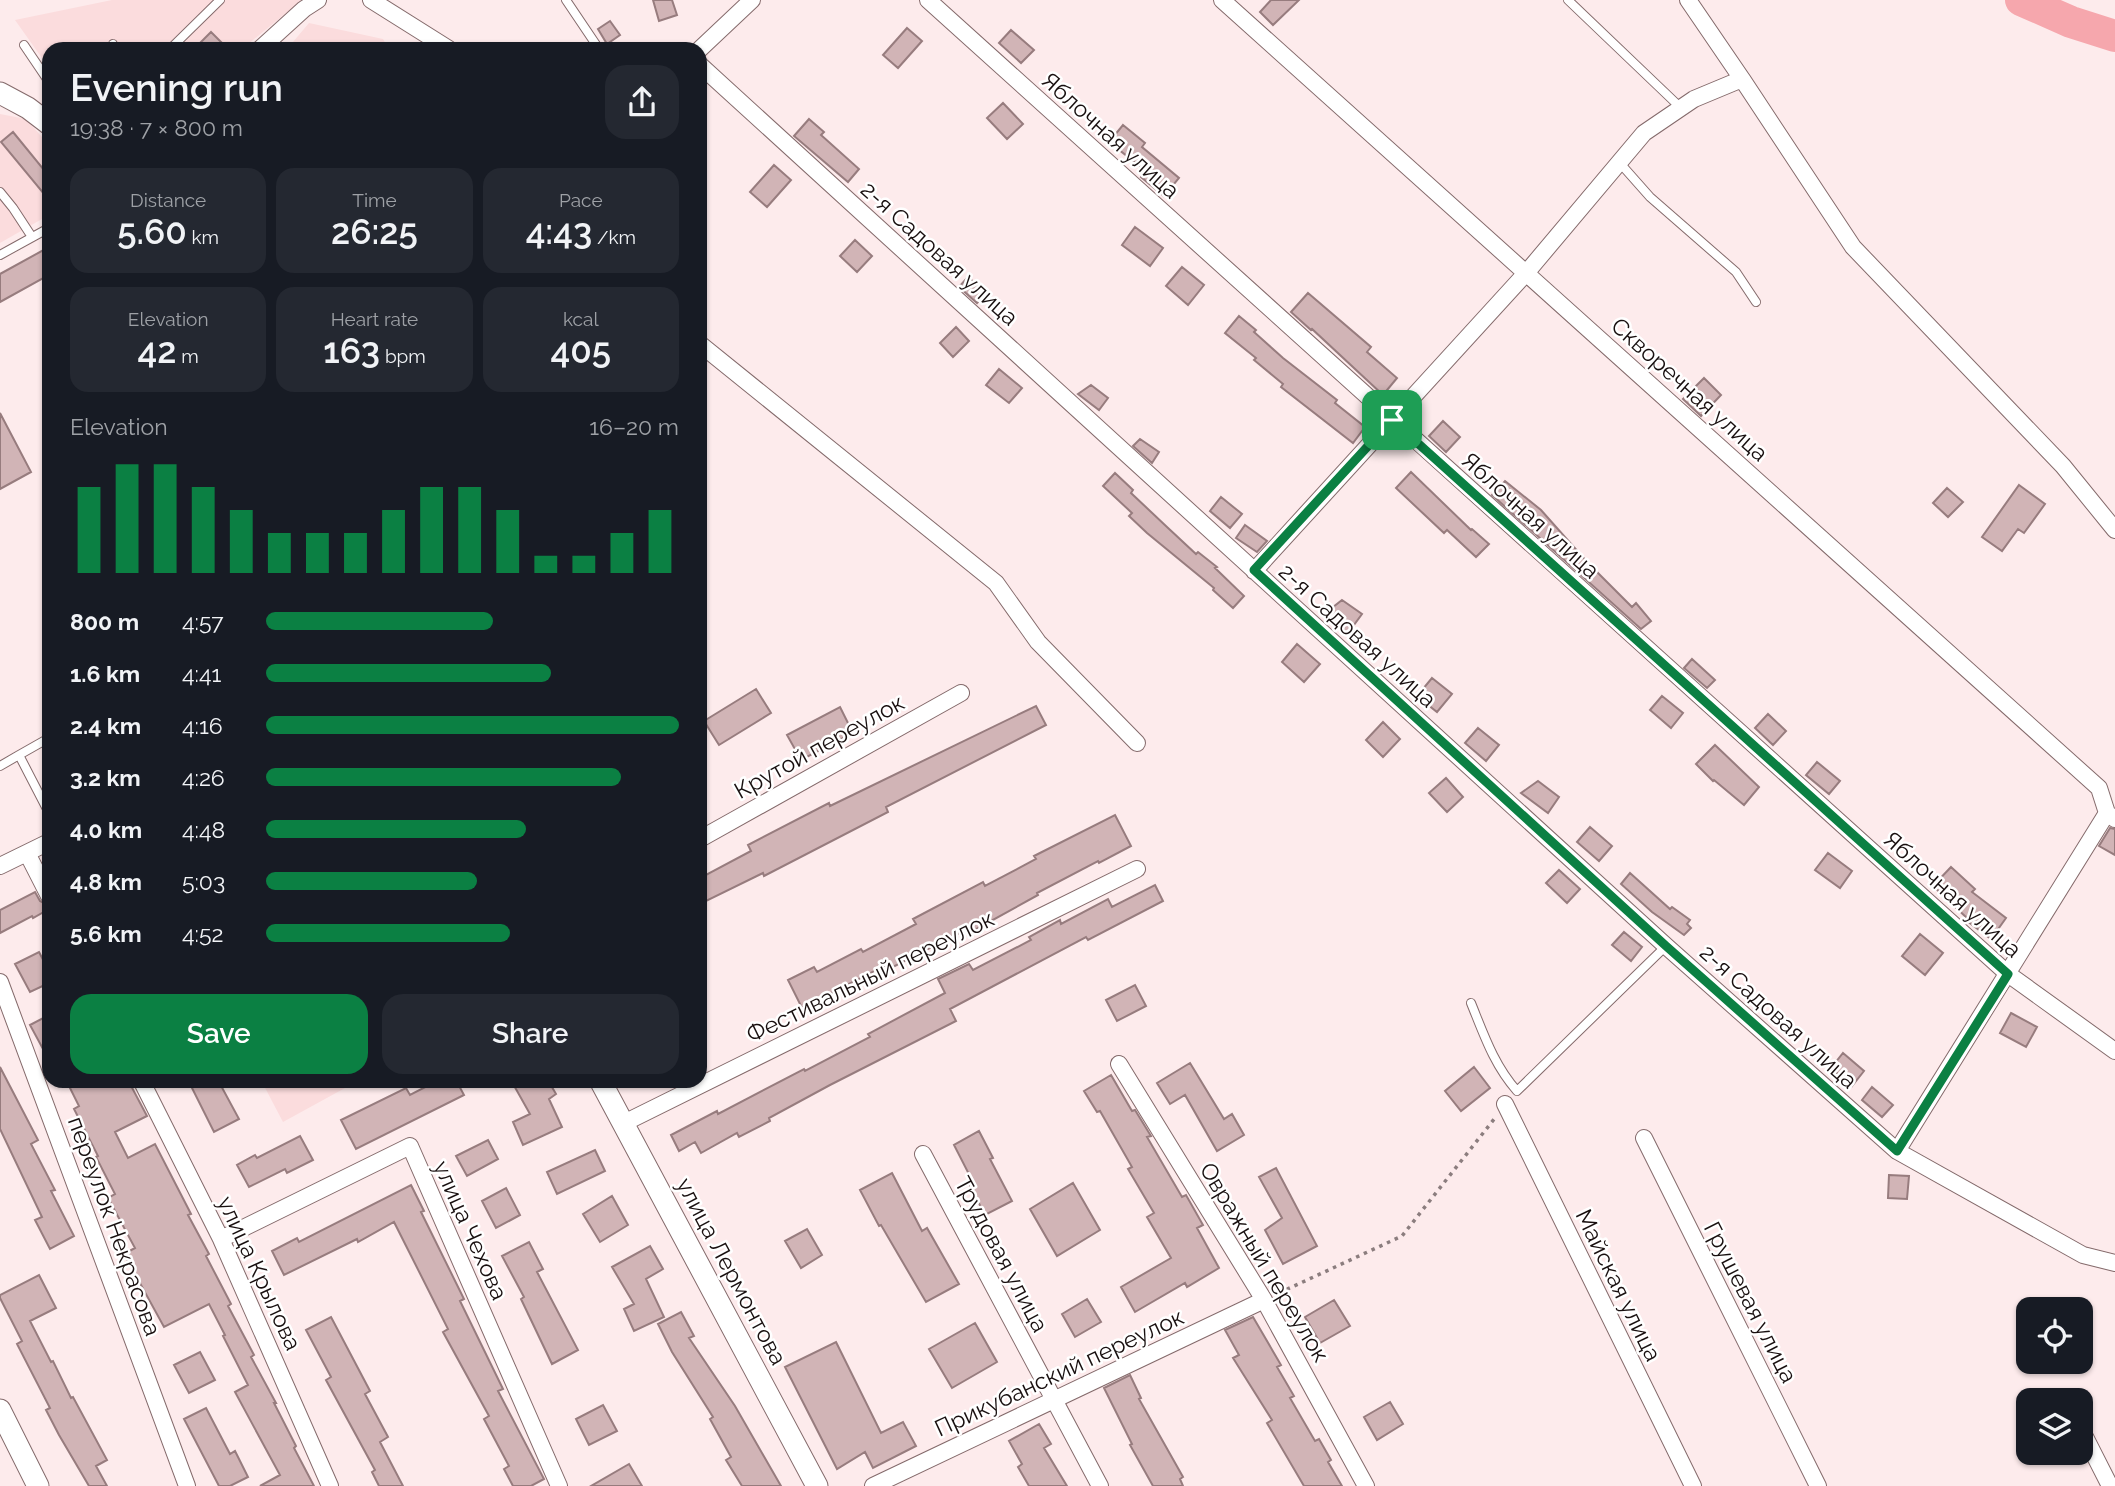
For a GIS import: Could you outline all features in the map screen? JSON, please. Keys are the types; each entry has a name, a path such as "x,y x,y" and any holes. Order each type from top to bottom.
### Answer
{"street":[{"path":"268,42 318,0"},
{"path":"371,0 438,42"},
{"path":"707,42 752,0"},
{"name":"Яблочная улица","path":"928,0 2008,974 2115,1051"},
{"name":"Скворечная улица","path":"1222,0 2099,788 2111,816"},
{"path":"1688,0 1853,247 2063,466 2115,530"},
{"name":"2-я Садовая улица","path":"707,71 1666,946 1897,1151 2083,1255 2115,1263"},
{"path":"1254,570 1527,272 1644,132 1694,99 1742,79"},
{"path":"0,93 42,119"},
{"path":"707,350 996,583 1038,642 1138,743"},
{"name":"Крутой переулок","path":"707,835 961,693"},
{"path":"1897,1151 2111,816"},
{"path":"0,866 42,846"},
{"path":"27,853 42,882"},
{"name":"Фестивальный переулок","path":"707,1083 1137,869"},
{"name":"переулок Некрасова","path":"0,982 187,1486"},
{"name":"Овражный переулок","path":"1119,1065 1264,1300 1366,1486"},
{"name":"улица Крылова","path":"145,1088 221,1238 330,1486"},
{"name":"улица Лермонтова","path":"604,1088 817,1486"},
{"name":"Фестивальный переулок","path":"624,1124 696,1088"},
{"name":"Майская улица","path":"1505,1104 1693,1486"},
{"name":"Грушевая улица","path":"1644,1138 1818,1486"},
{"name":"улица Чехова","path":"221,1238 410,1146 559,1486"},
{"name":"Трудовая улица","path":"923,1154 1100,1486"},
{"name":"Прикубанский переулок","path":"873,1486 1264,1300"},
{"path":"0,1410 38,1486"},
{"path":"2093,1453 2110,1486"}],"lane":[{"path":"177,42 220,0"},
{"path":"566,0 594,42"},
{"path":"1568,0 1681,108"},
{"path":"24,45 42,72"},
{"path":"1619,162 1650,197 1736,272 1756,302"},
{"path":"0,192 32,237"},
{"path":"0,255 42,232"},
{"path":"0,766 42,742"},
{"path":"19,755 42,799"},
{"path":"1471,1003 1502,1074 1517,1091 1666,946"}],"path":[{"path":"1264,1300 1402,1236 1505,1104"}],"shaded area":[{"path":"112,0 302,0 251,42 42,42 42,58 15,20"},
{"path":"309,23 383,39 385,42 293,42"},
{"path":"0,114 26,119 42,137 42,219 0,243"},
{"path":"265,1088 345,1088 283,1122"}],"building":[{"path":"653,0 672,0 677,15 659,21"},
{"path":"1271,0 1299,0 1273,25 1260,12"},
{"path":"610,21 620,35 606,42 598,29"},
{"path":"907,28 922,41 898,68 883,55"},
{"path":"1011,30 1034,50 1021,63 999,43"},
{"path":"211,32 221,42 201,42"},
{"path":"1003,103 1023,124 1007,139 987,118"},
{"path":"809,119 824,132 821,135 859,169 848,182 794,136"},
{"path":"1123,125 1145,143 1142,147 1179,178 1164,196 1141,177 1146,171 1109,142"},
{"path":"13,132 42,167 42,192 1,142"},
{"path":"774,165 791,180 767,207 750,192"},
{"path":"1135,227 1163,248 1150,266 1122,245"},
{"path":"855,240 872,256 857,272 840,256"},
{"path":"42,251 42,279 0,302 0,274"},
{"path":"1182,267 1204,285 1188,305 1166,286"},
{"path":"968,277 986,293 977,303 959,287"},
{"path":"1308,293 1371,347 1367,352 1397,378 1383,395 1291,312"},
{"path":"1239,316 1283,358 1337,400 1335,403 1365,427 1353,443 1281,387 1283,384 1225,333"},
{"path":"956,327 969,341 953,357 940,343"},
{"path":"999,369 1022,388 1009,403 986,385"},
{"path":"1704,378 1721,395 1701,416 1683,399"},
{"path":"1091,385 1108,398 1099,410 1078,394"},
{"path":"0,413 31,472 0,489"},
{"path":"1443,421 1460,437 1446,452 1429,436"},
{"path":"1140,439 1159,452 1152,463 1133,446"},
{"path":"1411,472 1489,544 1476,557 1447,530 1444,533 1396,488"},
{"path":"1115,473 1133,490 1131,493 1196,554 1198,552 1217,567 1215,568 1244,596 1233,608 1213,590 1214,588 1129,516 1132,513 1103,486"},
{"path":"1505,481 1541,510 1588,563 1632,607 1636,603 1651,621 1641,629 1492,495"},
{"path":"2019,485 2045,504 2024,533 2018,529 2002,551 1982,537"},
{"path":"1947,488 1963,502 1948,517 1933,503"},
{"path":"1221,497 1242,514 1230,528 1210,511"},
{"path":"1245,525 1267,541 1257,552 1236,538"},
{"path":"1342,600 1362,614 1348,633 1323,615"},
{"path":"1297,644 1320,664 1304,682 1282,662"},
{"path":"1692,659 1715,680 1707,688 1684,668"},
{"path":"1432,678 1452,694 1437,712 1417,696"},
{"path":"756,689 771,713 719,745 707,726 707,719"},
{"path":"1662,696 1683,713 1671,728 1650,710"},
{"path":"1036,706 1046,725 886,807 888,812 764,876 763,873 707,901 707,874 751,851 748,845 829,803 830,806"},
{"path":"840,707 853,733 801,760 787,735"},
{"path":"1768,714 1786,731 1773,745 1755,728"},
{"path":"1383,722 1400,739 1383,757 1366,740"},
{"path":"1478,728 1499,745 1486,761 1465,743"},
{"path":"1715,745 1759,787 1744,805 1696,764"},
{"path":"1817,762 1840,781 1829,794 1806,775"},
{"path":"1446,778 1463,797 1447,812 1429,793"},
{"path":"1538,781 1559,797 1548,813 1521,793"},
{"path":"1115,815 1131,846 1037,893 1038,895 971,932 969,928 889,969 886,965 802,1008 788,980 814,967 817,972 861,949 863,952 916,924 913,919 983,882 985,886 1036,859 1034,856"},
{"path":"1590,827 1612,846 1599,861 1577,842"},
{"path":"2110,828 2115,829 2115,855 2099,846"},
{"path":"1828,853 1852,871 1840,888 1815,870"},
{"path":"1951,867 1975,889 1972,892 2006,918 1991,939 1967,921 1968,919 1933,886"},
{"path":"1559,870 1580,889 1567,903 1546,883"},
{"path":"1630,873 1670,909 1672,907 1690,920 1687,924 1691,928 1684,935 1652,912 1621,884"},
{"path":"1155,885 1163,901 1088,940 1086,937 950,1009 956,1021 830,1085 739,1137 737,1133 701,1153 695,1142 679,1151 671,1135 870,1037 868,1034 945,993 938,979 969,964 973,970 1031,940 1029,937 1060,920 1061,924 1108,899 1112,907"},
{"path":"35,892 42,902 42,913 0,933 0,910"},
{"path":"1624,932 1642,947 1631,961 1612,945"},
{"path":"1920,934 1943,953 1925,975 1902,956"},
{"path":"39,952 42,958 42,986 30,992 15,964"},
{"path":"1135,985 1146,1006 1117,1021 1106,1000"},
{"path":"2011,1013 2037,1027 2026,1047 2000,1033"},
{"path":"42,1019 42,1047 30,1025"},
{"path":"1843,1053 1864,1071 1852,1086 1831,1068"},
{"path":"1190,1063 1224,1119 1232,1114 1244,1135 1217,1151 1185,1095 1170,1104 1157,1083"},
{"path":"0,1067 38,1140 31,1144 55,1190 51,1191 74,1236 50,1249 35,1220 42,1217 0,1129"},
{"path":"1474,1067 1490,1088 1461,1111 1445,1091"},
{"path":"1111,1075 1132,1111 1135,1110 1151,1136 1147,1137 1182,1197 1186,1195 1203,1225 1197,1228 1219,1268 1187,1287 1185,1283 1135,1312 1121,1287 1171,1258 1147,1217 1154,1213 1128,1169 1132,1167 1100,1111 1097,1112 1084,1091"},
{"path":"1872,1087 1893,1105 1882,1117 1862,1100"},
{"path":"70,1088 132,1088 147,1116 115,1132 128,1158 155,1144 191,1214 188,1215 209,1254 206,1256 231,1304 228,1306 254,1355 251,1357 276,1403 296,1446 294,1448 314,1486 260,1486 280,1475 235,1392 248,1385 223,1336 225,1335 209,1304 164,1327 124,1254 135,1248 108,1198 115,1194 74,1109 79,1106"},
{"path":"192,1088 222,1088 239,1119 214,1132"},
{"path":"406,1088 410,1095 423,1088 460,1088 464,1095 356,1149 341,1120"},
{"path":"515,1088 552,1088 556,1094 549,1099 562,1127 523,1145 513,1122 530,1114"},
{"path":"979,1131 1012,1201 985,1215 970,1186 974,1184 954,1145"},
{"path":"300,1136 313,1160 287,1173 285,1169 249,1187 237,1165"},
{"path":"488,1140 498,1159 467,1176 456,1156"},
{"path":"595,1150 605,1171 557,1194 547,1172"},
{"path":"1276,1168 1317,1246 1283,1264 1265,1230 1282,1218 1259,1177"},
{"path":"892,1173 922,1231 927,1228 959,1284 926,1302 860,1190"},
{"path":"1889,1175 1909,1176 1907,1199 1888,1198"},
{"path":"1073,1183 1100,1230 1057,1256 1030,1209"},
{"path":"411,1185 424,1211 421,1212 464,1299 460,1301 503,1389 498,1391 544,1479 531,1486 513,1486 504,1469 509,1466 484,1419 489,1416 443,1332 448,1329 394,1222 358,1242 357,1239 284,1275 272,1251 297,1238 299,1242"},
{"path":"506,1188 520,1215 496,1228 482,1201"},
{"path":"612,1196 628,1225 600,1242 583,1214"},
{"path":"807,1229 822,1255 801,1268 785,1241"},
{"path":"529,1242 543,1269 537,1272 578,1350 552,1364 521,1299 524,1297 502,1256"},
{"path":"650,1246 663,1269 646,1279 664,1317 634,1331 624,1309 634,1304 612,1267"},
{"path":"39,1275 56,1308 30,1321 107,1460 96,1466 107,1486 89,1486 59,1435 46,1410 50,1408 17,1344 22,1341 0,1298 0,1295"},
{"path":"1087,1299 1101,1322 1075,1337 1062,1314"},
{"path":"1334,1300 1350,1326 1320,1343 1305,1317"},
{"path":"681,1312 694,1336 689,1338 735,1406 781,1486 742,1486 726,1460 731,1457 710,1419 713,1417 672,1352 658,1324"},
{"path":"331,1317 370,1391 365,1394 388,1437 380,1442 403,1486 379,1486 372,1472 375,1470 326,1380 331,1377 306,1330"},
{"path":"1253,1317 1281,1365 1277,1367 1294,1396 1290,1398 1315,1441 1319,1439 1342,1486 1304,1486 1267,1423 1272,1420 1233,1358 1239,1355 1225,1330"},
{"path":"975,1323 997,1362 952,1388 929,1349"},
{"path":"836,1342 881,1433 903,1422 916,1446 873,1468 865,1452 837,1469 785,1367"},
{"path":"200,1352 215,1380 189,1393 174,1365"},
{"path":"1130,1375 1141,1398 1139,1399 1183,1477 1180,1479 1183,1486 1153,1486 1130,1445 1132,1444 1104,1388"},
{"path":"1390,1402 1403,1424 1377,1440 1364,1417"},
{"path":"603,1405 617,1431 589,1445 576,1419"},
{"path":"206,1408 230,1454 235,1451 248,1477 230,1486 219,1486 184,1419"},
{"path":"1039,1424 1051,1444 1044,1448 1067,1486 1029,1486 1018,1467 1022,1464 1009,1441"},
{"path":"629,1464 642,1486 591,1486"}],"waterway":[{"path":"2021,0 2071,22 2115,36"}],"route":[{"path":"1392,420 2008,974 1897,1151 1666,946 1254,570 1392,420"}]}
